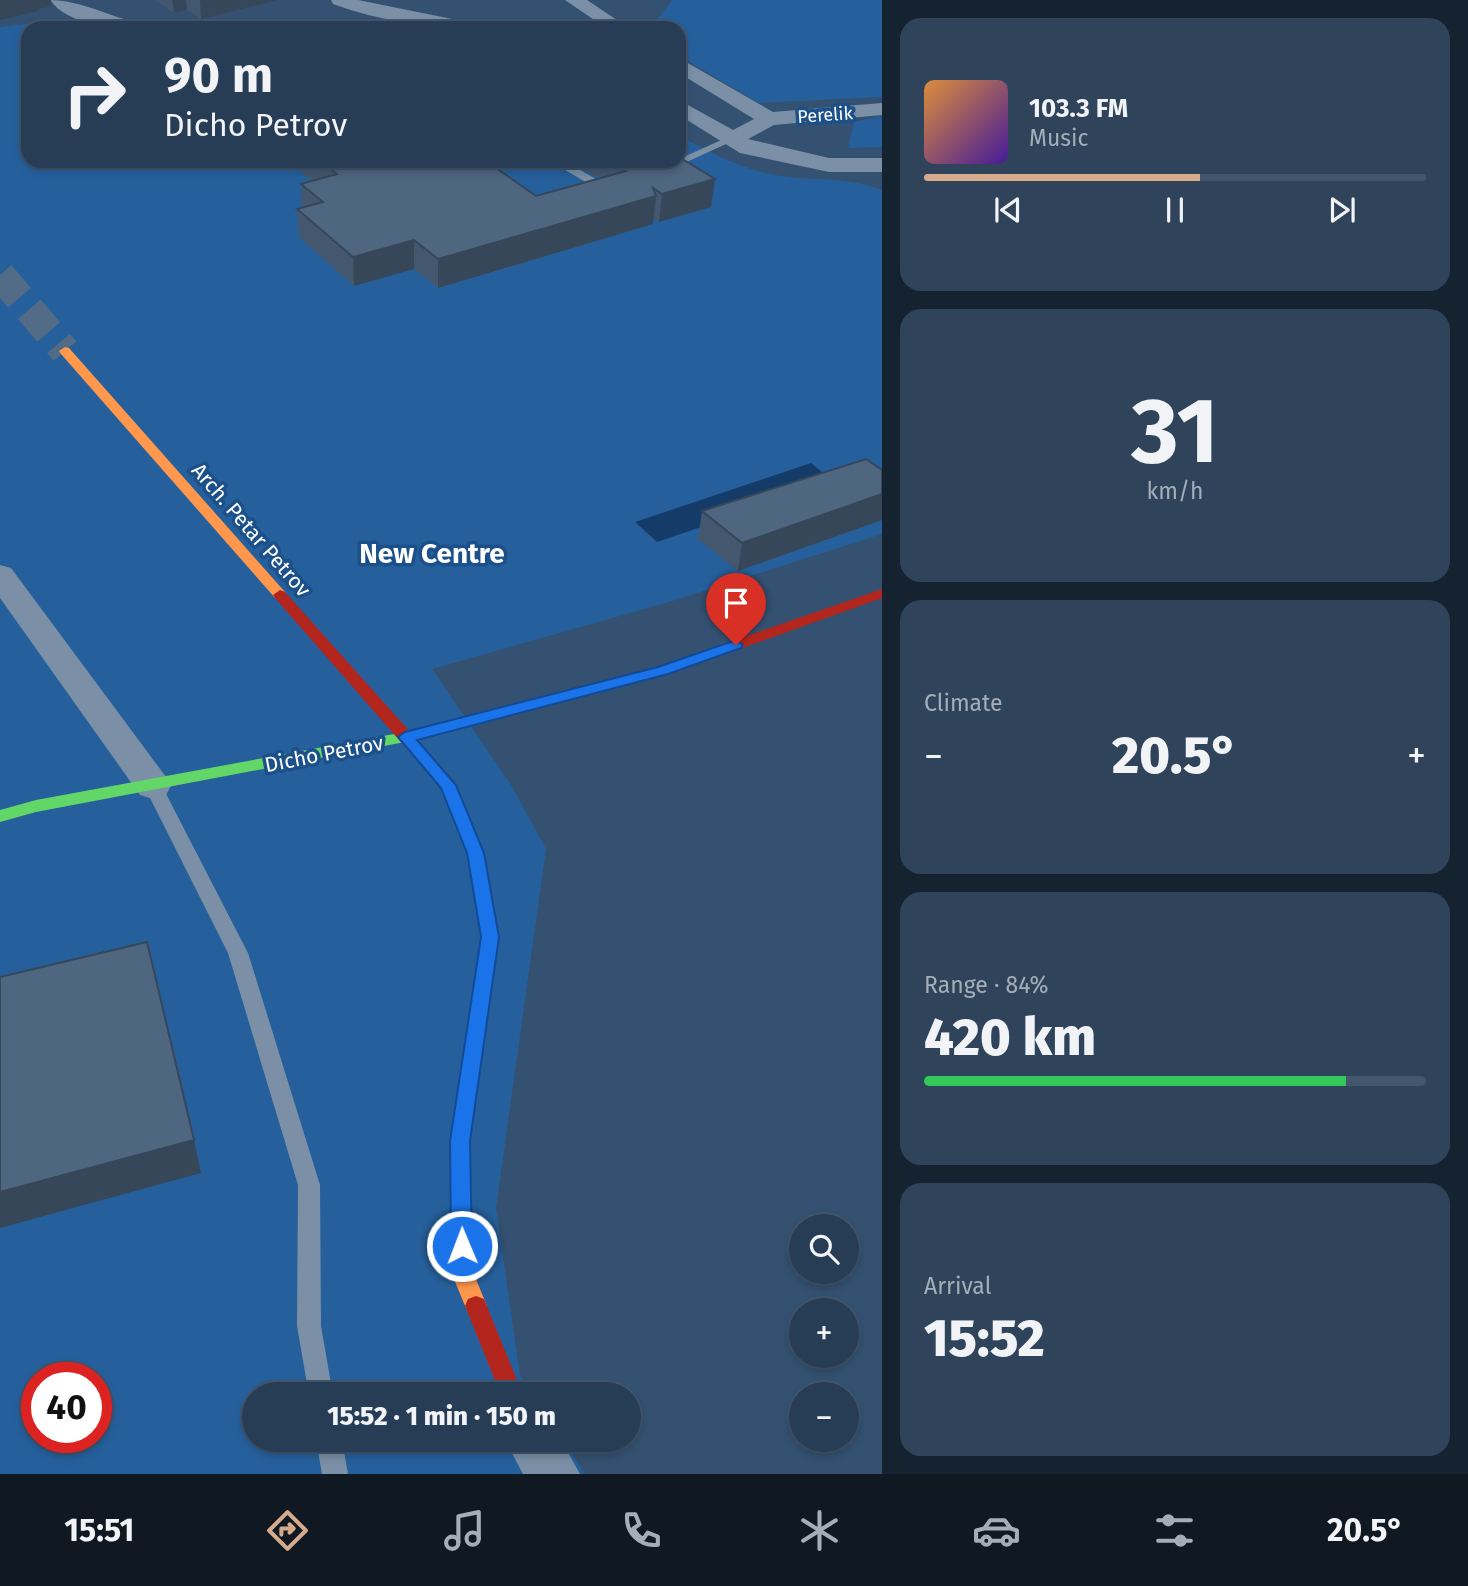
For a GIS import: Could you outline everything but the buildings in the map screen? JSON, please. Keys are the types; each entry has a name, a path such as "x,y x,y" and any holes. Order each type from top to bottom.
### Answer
{"street":[{"path":"59,0 74,11 108,21"},
{"path":"340,0 366,19 388,21"},
{"path":"574,0 608,21"},
{"path":"686,68 769,119"},
{"name":"Perelik","path":"769,119 882,109"},
{"path":"686,110 748,148 829,165 882,165"},
{"path":"732,139 769,119"},
{"name":"Arch. Petar Petrov","path":"65,351 448,785 476,853 490,937 460,1141 462,1272 507,1382"},
{"path":"0,575 153,786"},
{"name":"Dicho Petrov","path":"0,816 36,806 405,737 662,671 882,593"},
{"path":"538,1452 554,1474"}],"lane":[{"path":"686,159 732,139"},
{"path":"568,168 593,182 621,183"},
{"path":"653,173 665,168"},
{"path":"153,786 238,953 309,1185 309,1326 319,1382"},
{"path":"331,1452 335,1474"}],"shaded area":[{"path":"672,0 882,0 882,97 759,103 686,60 686,21 656,21"},
{"path":"21,25 21,168 686,168 686,139 753,170 793,178 845,181 882,190 882,534 669,602 432,669 511,785 546,849 496,1208 520,1376 524,1382 242,1382 242,1452 571,1452 585,1474 0,1474 0,27"},
{"path":"882,116 882,147 848,148 854,122"},
{"path":"811,463 834,482 657,542 635,522"}],"tunnel":[{"path":"0,275 65,351"}],"traffic: fast":[{"path":"0,816 36,806 405,737 571,694"}],"traffic: slow":[{"path":"65,351 280,595"},
{"path":"458,810 476,853 490,937 460,1141 462,1272 476,1306"}],"traffic: jam":[{"path":"571,694 662,671 882,593"},
{"path":"280,595 448,785 458,810"},
{"path":"476,1306 507,1382"}],"district":[{"name":"New Centre","path":"432,553"}],"route":[{"path":"462,1246 460,1141 490,937 476,853 448,785 405,737 662,671 736,645"}]}
